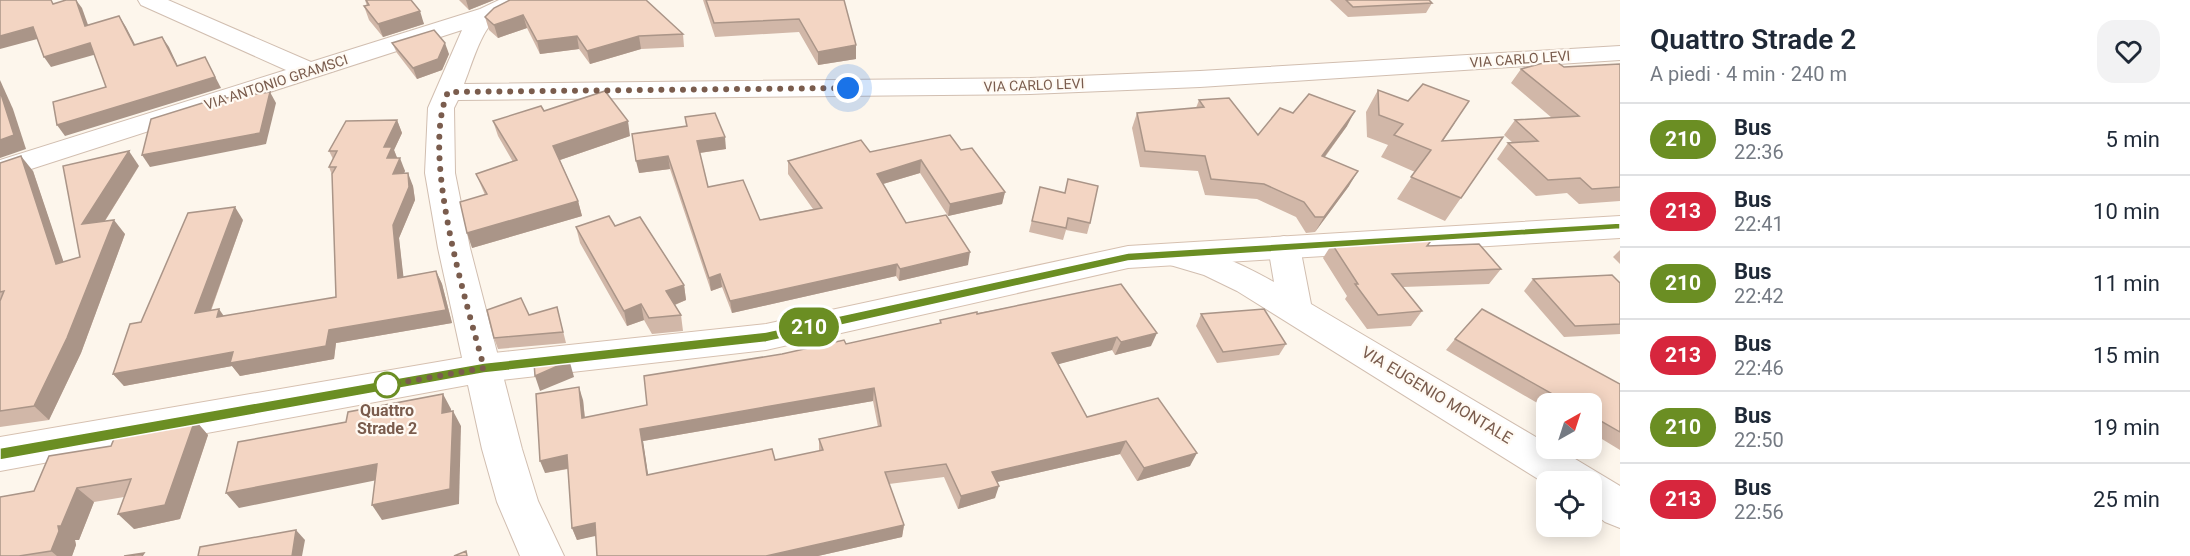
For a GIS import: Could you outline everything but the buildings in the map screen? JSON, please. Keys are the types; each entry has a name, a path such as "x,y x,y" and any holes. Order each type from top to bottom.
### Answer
{"street":[{"path":"149,0 310,71"},
{"name":"VIA ANTONIO GRAMSCI","path":"0,171 488,14 517,0"},
{"path":"488,14 477,24 441,108 440,173 454,248 502,449 518,502 542,556"},
{"name":"VIA CARLO LEVI","path":"448,92 1030,86 1200,79 1620,52"},
{"path":"0,454 484,368 766,337 1128,257 1620,227"},
{"path":"1284,247 1295,309"},
{"name":"VIA EUGENIO MONTALE","path":"1171,254 1215,266 1295,309 1560,471"},
{"path":"1602,497 1620,509"}],"bus line":[{"name":"210","path":"0,454 484,368 766,337 1128,257 1620,227"}],"place":[{"name":"Quattro Strade 2","path":"387,385"}],"route":[{"path":"387,385 484,368 454,248 440,173 441,108 448,92 848,88"}]}
